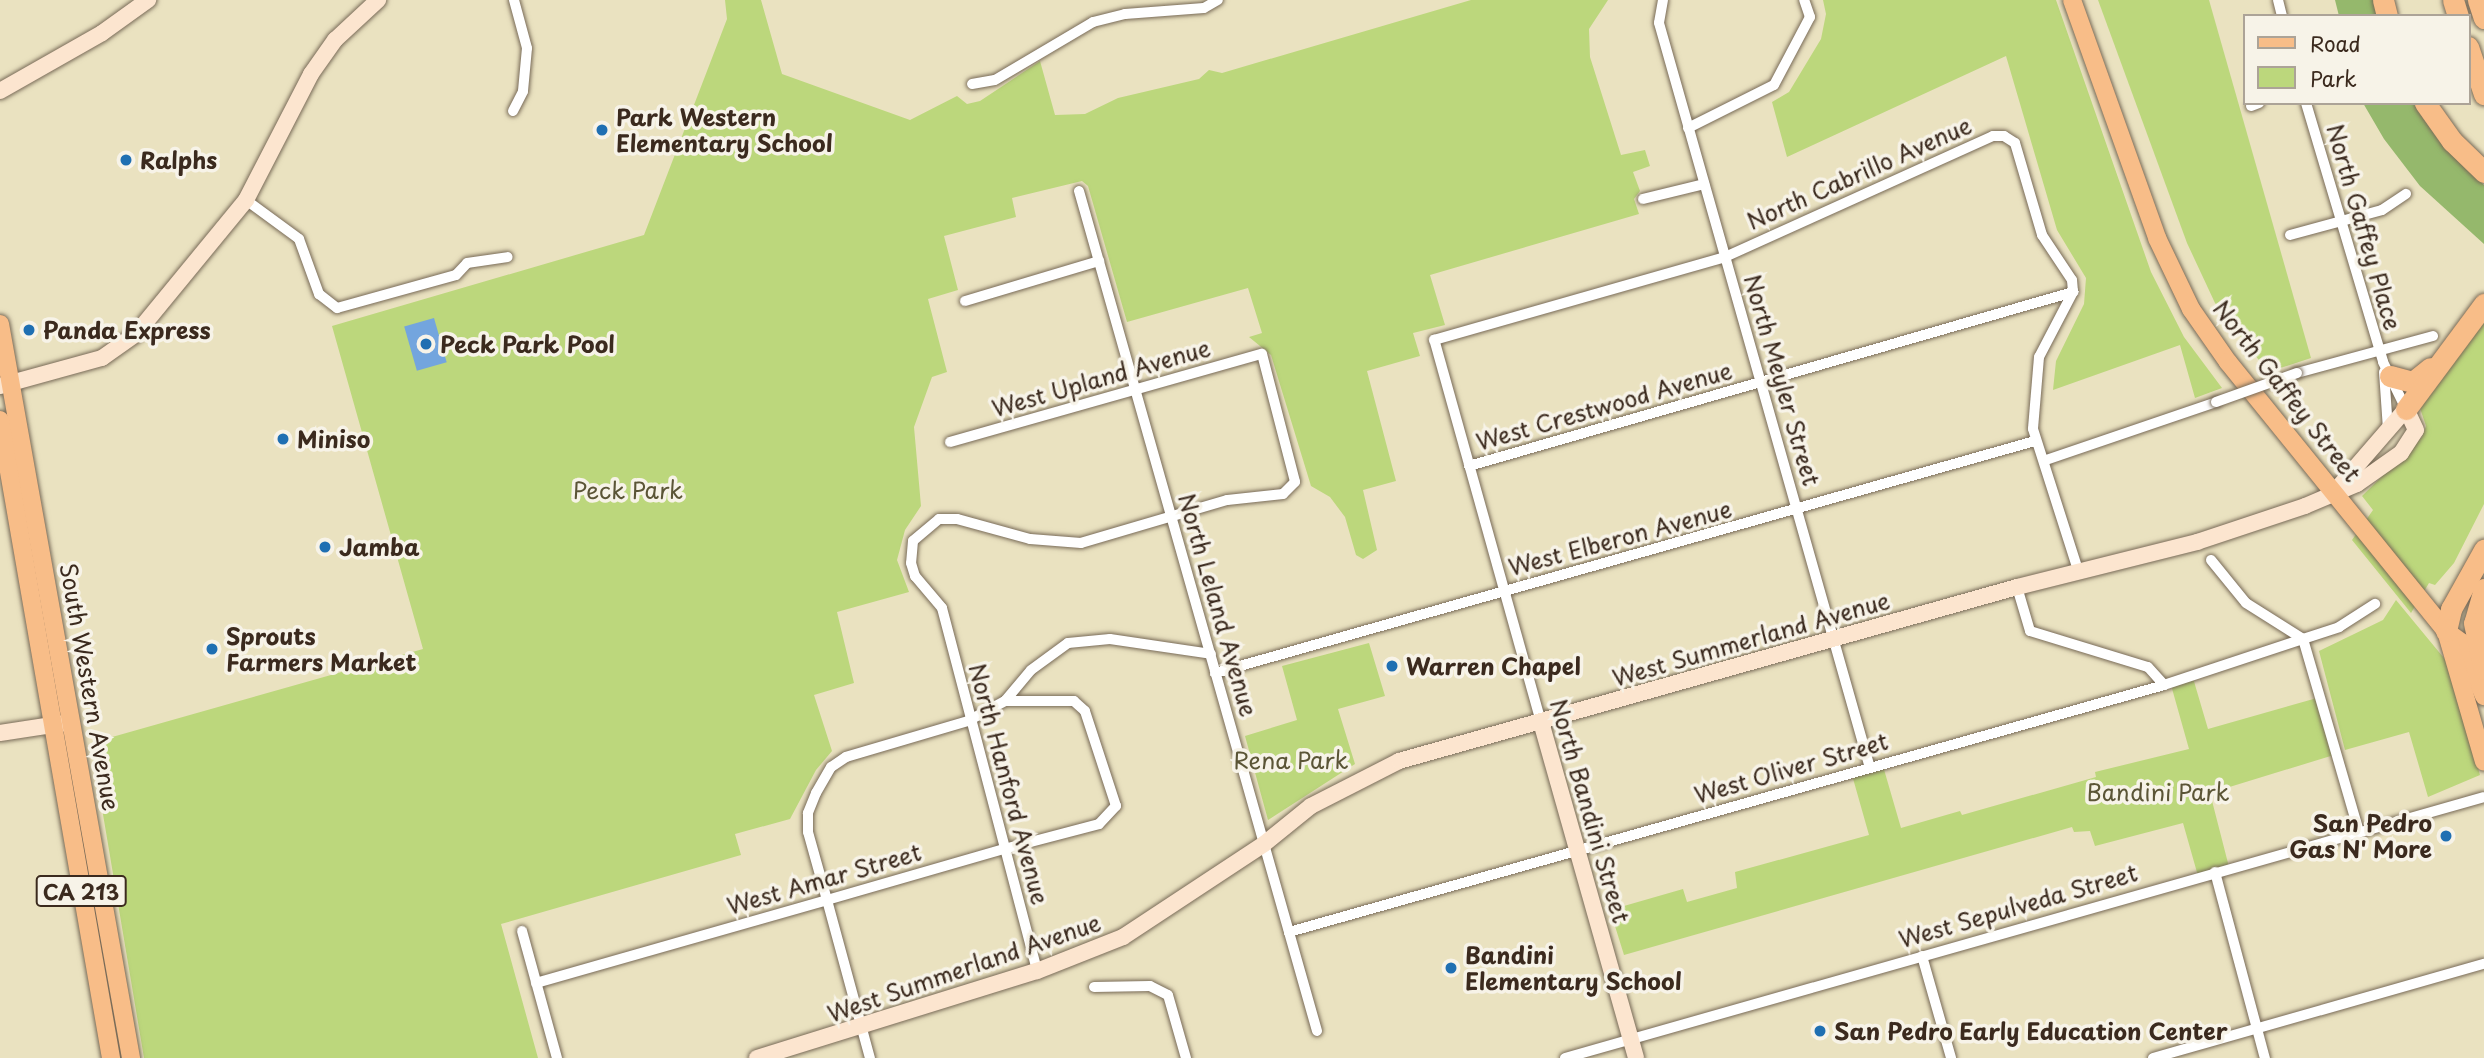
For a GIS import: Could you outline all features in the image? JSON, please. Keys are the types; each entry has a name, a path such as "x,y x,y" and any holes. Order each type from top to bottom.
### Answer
{"highway":[{"path":"2478,0 2484,18"},
{"path":"2470,53 2484,94"},
{"path":"2426,105 2446,134 2484,172"},
{"path":"2406,409 2484,304"},
{"path":"2384,363 2413,382 2456,342"},
{"path":"2446,631 2451,609 2484,550"},
{"path":"2484,589 2474,623 2484,669"}],"main road":[{"path":"0,91 102,33 148,0"},
{"path":"7,384 102,358 136,334 246,200 311,74 335,40 378,0"},
{"name":"North Gaffey Street","path":"2072,0 2179,288 2221,354 2335,491 2446,631 2465,648 2484,696"},
{"name":"South Western Avenue","path":"0,324 7,384 131,1058"},
{"path":"2335,491 2388,433 2406,409"},
{"name":"West Summerland Avenue","path":"757,1058 862,1028 1037,971 1123,937 1264,844 1311,806 1372,771 2078,570 2197,542 2305,506 2366,478 2412,441 2416,423 2406,409"},
{"name":"South Western Avenue","path":"0,420 111,1058"},
{"name":"North Gaffey Street","path":"2446,631 2484,762"},
{"path":"0,733 71,722"},
{"name":"North Bandini Street","path":"1541,722 1636,1058"}],"street":[{"path":"513,111 523,92 527,48 514,0"},
{"path":"972,84 995,80 1093,22 1125,14 1204,8 1218,0"},
{"path":"1688,128 1770,89 1810,17 1804,0"},
{"name":"North Meyler Street","path":"1662,1 1659,23 1870,768"},
{"name":"North Gaffey Place","path":"2307,105 2384,363 2406,409"},
{"name":"North Cabrillo Avenue","path":"1725,257 1977,141 2004,136 2015,143 2042,235 2072,280 2073,292"},
{"path":"1643,200 1704,184"},
{"name":"North Leland Avenue","path":"1079,191 1317,1031"},
{"path":"2290,235 2382,210 2406,194"},
{"path":"246,200 299,240 318,294 337,308 456,275 467,263 508,257"},
{"name":"North Bandini Street","path":"1541,722 1433,346 1438,337 1725,257"},
{"path":"965,302 1099,261"},
{"path":"2073,292 2039,357 2035,440 2046,460 2078,570"},
{"name":"West Crestwood Avenue","path":"1469,466 1762,384 2073,292"},
{"path":"2046,460 2297,373 2384,363 2433,336"},
{"name":"West Upland Avenue","path":"950,442 1262,354 1295,482 1283,494 1227,500 1170,514"},
{"name":"North Gaffey Place","path":"2384,363 2388,433"},
{"name":"West Elberon Avenue","path":"1215,673 1797,510 2035,440"},
{"name":"North Hanford Avenue","path":"1037,971 968,721 942,608 915,576 911,563 913,541 939,519 977,522 1030,539 1081,542 1170,514"},
{"path":"2211,560 2246,603 2303,639 2359,832"},
{"path":"2017,587 2030,631 2148,667 2164,685"},
{"path":"2303,639 2339,626 2375,604"},
{"path":"870,1058 808,832 808,813 831,766 846,757 968,721 1006,701 1031,670 1068,643 1110,639 1210,654"},
{"name":"West Oliver Street","path":"1289,932 2164,685 2303,639"},
{"name":"West Amar Street","path":"536,983 1099,824 1116,807 1085,711 1074,701 1006,701"},
{"name":"West Sepulveda Street","path":"1565,1058 2484,797"},
{"path":"2215,872 2264,1058"},
{"path":"522,931 557,1058"},
{"path":"1922,956 1951,1058"},
{"path":"2153,1058 2484,964"},
{"path":"1094,986 1150,986 1168,995 1186,1058"}],"green space":[{"name":"Peck Park","path":"725,0 761,0 782,74 910,120 957,96 967,104 980,101 1040,61 1055,115 1085,114 1118,98 1199,79 1209,70 1222,73 1471,0 1608,0 1589,29 1590,57 1621,155 1645,150 1650,166 1633,172 1640,191 1634,199 1639,214 1430,275 1445,325 1413,333 1420,356 1367,371 1396,481 1363,490 1377,550 1363,559 1356,555 1345,517 1330,497 1311,486 1271,355 1249,337 1262,333 1248,288 1127,322 1088,186 1082,181 1012,198 1016,217 944,236 958,290 928,299 947,372 932,377 914,427 921,506 905,530 897,560 909,592 837,612 854,683 814,695 832,751 816,770 790,819 735,834 741,855 501,924 538,1058 144,1058 91,743 423,649 332,326 644,235 727,19"},
{"path":"1823,0 2056,0 2151,272 2184,337 2222,388 2195,398 2180,345 2053,390 2056,361 2084,304 2086,278 2057,230 2006,56 1787,157 1772,102 1789,92 1821,39 1826,14"},
{"path":"2098,0 2209,0 2311,358 2268,372 2215,303 2187,243"},
{"path":"2335,0 2375,0 2378,14 2338,14"},
{"path":"2364,105 2414,105 2447,150 2484,185 2484,244 2420,186 2384,139"},
{"path":"2484,321 2484,504 2454,563 2435,585 2429,583 2411,613 2352,540 2373,510 2362,496 2422,437 2426,426 2420,408"},
{"path":"2396,600 2448,663 2480,775 2428,797 2409,732 2345,750 2319,651 2383,620"},
{"name":"Rena Park","path":"1369,643 1385,696 1338,709 1355,764 1268,820 1245,736 1297,720 1282,666"},
{"name":"Bandini Park","path":"2193,678 2208,729 2317,698 2334,755 2210,793 2229,867 2198,876 2183,823 2095,846 2090,831 2074,832 2072,827 1624,955 1610,910 1683,889 1687,902 1737,888 1735,872 1869,835 1852,775 1883,766 1901,828 1960,811 1962,815 2096,777 2095,772 2189,749 2171,685"}],"water":[{"name":"Peck Park Pool","path":"434,318 447,362 417,371 404,327"}],"place":[{"name":"Park Western Elementary School","path":"602,130"},
{"name":"Ralphs","path":"126,160"},
{"name":"Panda Express","path":"29,330"},
{"name":"Peck Park Pool","path":"426,344"},
{"name":"Miniso","path":"283,439"},
{"name":"Jamba","path":"325,547"},
{"name":"Sprouts Farmers Market","path":"212,649"},
{"name":"Warren Chapel","path":"1392,666"},
{"name":"San Pedro Gas N' More","path":"2446,836"},
{"name":"Bandini Elementary School","path":"1451,968"},
{"name":"San Pedro Early Education Center","path":"1820,1031"}]}
